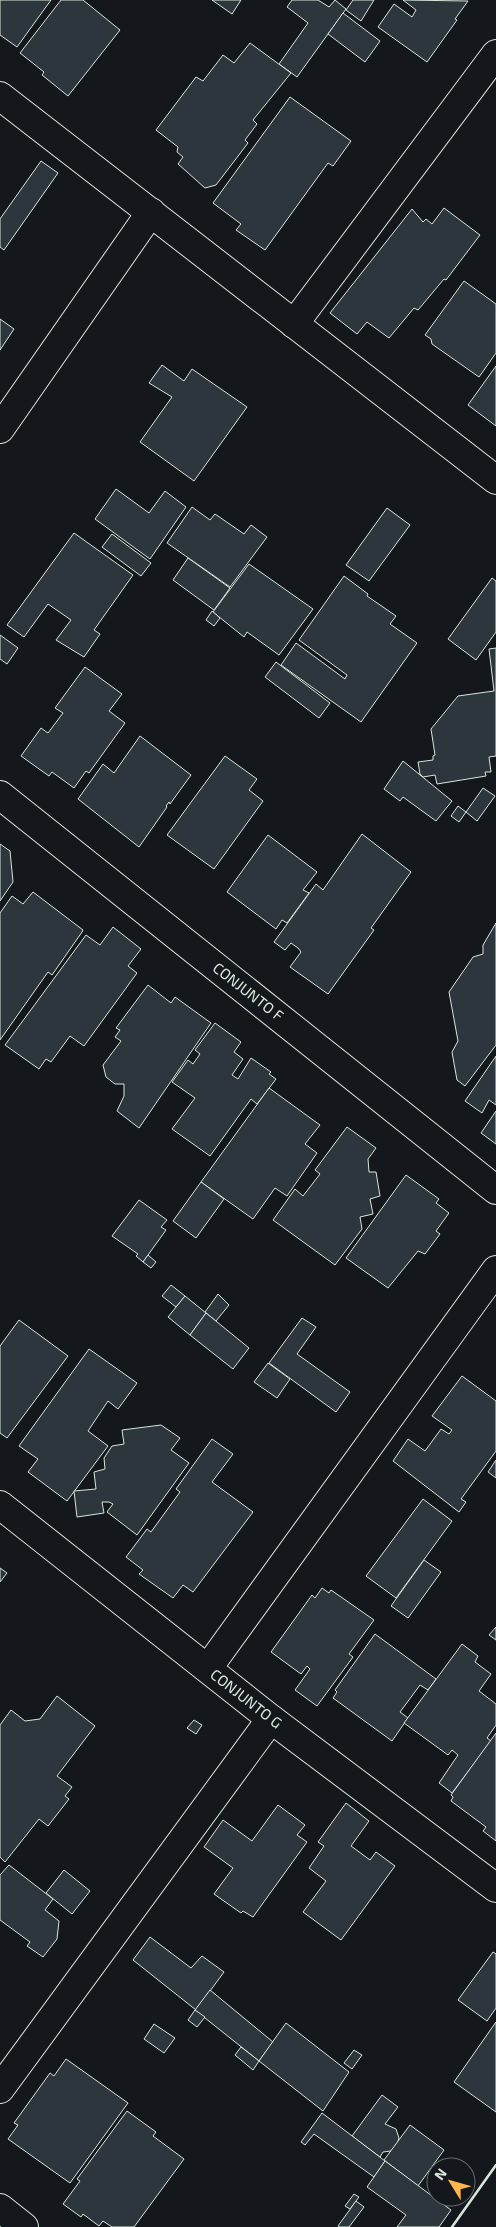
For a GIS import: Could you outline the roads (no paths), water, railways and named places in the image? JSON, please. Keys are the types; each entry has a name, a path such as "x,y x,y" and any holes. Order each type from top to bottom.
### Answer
{"street":[{"path":"294,324 496,54"},
{"path":"0,96 496,480"},
{"path":"0,429 151,212"},
{"name":"CONJUNTO F","path":"0,795 496,1190"},
{"path":"208,1668 496,1270"},
{"name":"CONJUNTO G","path":"0,1505 271,1719 496,1888"},
{"path":"0,2090 271,1719"},
{"path":"0,2208 24,2227"}]}
